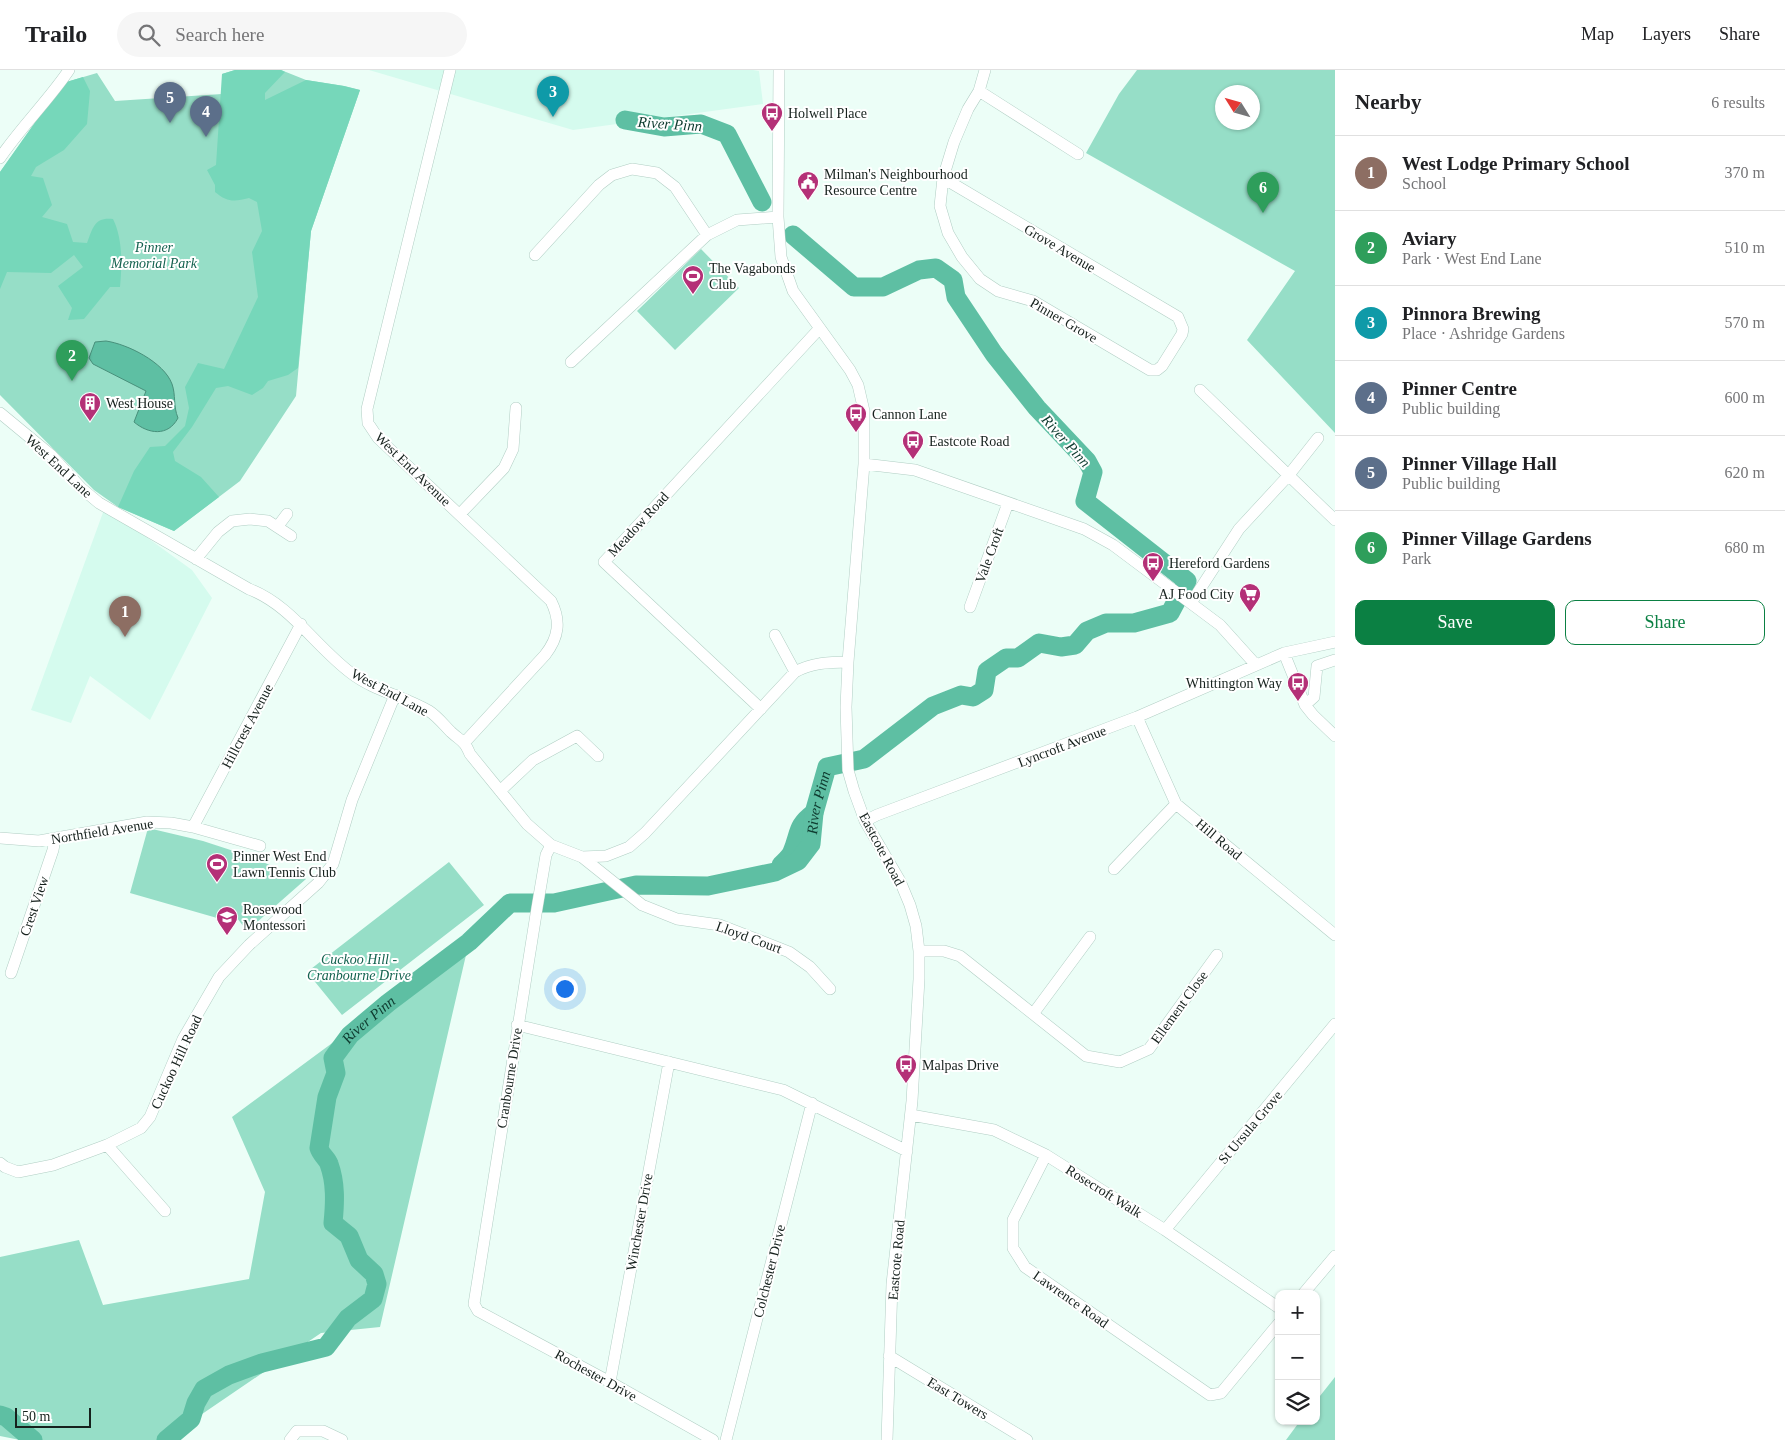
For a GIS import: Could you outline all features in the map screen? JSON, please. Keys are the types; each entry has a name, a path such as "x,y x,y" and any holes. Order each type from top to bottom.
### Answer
{"street":[{"path":"0,158 16,136 56,90 69,70"},
{"name":"West End Avenue","path":"450,70 368,410 368,423 378,438 551,600 557,612 558,628 553,645 546,655 465,742"},
{"name":"Eastcote Road","path":"779,70 778,217 781,257 793,291 850,370 858,385 864,411 864,464 848,662 848,770 866,821 900,881 910,905 916,926 919,951 911,1115 892,1284 887,1440"},
{"name":"Pinner Grove","path":"985,70 980,91 968,109 954,142 943,178 940,206 948,233 962,257 980,279 998,291 1033,300 1150,370 1157,370 1162,366"},
{"path":"980,91 1078,154"},
{"path":"535,256 599,185 612,175 632,169 657,173 675,187 707,235"},
{"name":"Grove Avenue","path":"943,178 1178,318 1183,329 1182,334 1162,366"},
{"path":"571,362 707,235 736,220 778,217"},
{"name":"Meadow Road","path":"761,709 604,562 819,329"},
{"path":"1200,390 1335,520"},
{"path":"460,514 504,468 513,449 516,408"},
{"name":"West End Lane","path":"0,413 51,454 81,488 99,503 249,590 265,595 301,624 333,658 352,674 369,684 431,712 453,734 465,742 470,754 527,824 551,845 582,857 606,856 630,847 795,672 806,666 848,662"},
{"path":"1188,601 1239,529 1288,476 1318,438"},
{"path":"864,464 914,470 1084,529 1113,545 1220,626 1256,665 1284,653 1335,642"},
{"name":"Vale Croft","path":"970,607 1008,503"},
{"path":"278,526 287,514"},
{"path":"196,559 218,532 232,521 250,519 268,521 291,536"},
{"name":"Hillcrest Avenue","path":"193,827 301,624"},
{"path":"776,635 795,672"},
{"path":"1284,653 1305,705 1335,736"},
{"path":"1305,705 1314,697 1317,666 1335,660"},
{"name":"Lyncroft Avenue","path":"866,821 877,815 1137,717 1256,665"},
{"name":"Cuckoo Hill Road","path":"0,1163 18,1172 54,1165 107,1145 141,1128 150,1117 183,1039 219,977 248,944 318,882 333,864 352,800 395,695"},
{"name":"Hill Road","path":"1137,717 1176,804 1335,935"},
{"path":"500,791 533,760 576,736 598,756"},
{"path":"1114,869 1176,804"},
{"name":"Northfield Avenue","path":"0,838 20,841 55,839 106,828 147,822 171,823 193,827 260,846"},
{"name":"Crest View","path":"11,973 53,850 55,839"},
{"name":"Cranbourne Drive","path":"478,1311 474,1304 517,1026 536,908 546,855 551,845"},
{"name":"Lloyd Court","path":"582,857 642,905 677,919 720,925 789,952 810,967 830,989"},
{"path":"1033,1014 1090,937"},
{"name":"Ellement Close","path":"919,951 944,950 960,956 1086,1056 1120,1062 1149,1049 1217,955"},
{"name":"St Ursula Grove","path":"1165,1230 1335,1024"},
{"path":"517,1026 783,1090 907,1151"},
{"name":"Winchester Drive","path":"610,1382 669,1062"},
{"name":"Colchester Drive","path":"726,1440 812,1103"},
{"name":"Rosecroft Walk","path":"911,1115 994,1130 1046,1155 1165,1230 1275,1305"},
{"path":"107,1145 165,1211"},
{"name":"Lawrence Road","path":"1046,1155 1013,1220 1013,1248 1025,1267 1210,1395 1221,1393 1275,1328"},
{"path":"1306,1290 1335,1256"},
{"name":"Rochester Drive","path":"478,1311 713,1440"},
{"name":"East Towers","path":"889,1356 1027,1440"},
{"path":"290,1440 297,1430 324,1431 342,1440"}],"shaded area":[{"path":"235,70 281,70 285,72 265,93 265,100 306,80 360,90 311,231 298,368 288,375 268,381 263,388 252,395 228,386 216,388 192,427 173,452 175,461 201,477 219,497 174,531 118,507 134,471 150,447 165,446 185,426 189,408 185,387 198,363 224,369 258,297 252,252 262,231 257,202 249,198 231,200 223,198 215,192 215,185 207,170 216,165 222,74"},
{"path":"369,70 753,70 759,71 763,104 573,130"},
{"path":"83,77 90,91 87,124 64,150 36,167 31,176 43,178 52,205 42,217 67,224 73,242 87,243 93,228 98,222 113,219 119,235 121,279 120,287 110,287 84,319 68,320 72,308 58,286 83,267 74,255 51,273 7,272 0,289 0,172 63,83"},
{"path":"106,341 124,346 144,355 168,376 173,388 178,418 169,428 158,432 151,431 134,422 146,391 93,364 89,358 95,342"},
{"path":"105,507 192,570 212,598 150,720 90,676 71,723 31,710"}],"green space":[{"name":"Pinner Memorial Park","path":"235,70 281,70 306,80 360,90 311,231 296,396 240,481 174,531 118,507 94,490 0,395 0,172 63,83 97,73 115,101 222,94 222,74"},
{"path":"1137,70 1335,70 1335,433 1247,340 1295,271 1086,153 1119,94"},
{"name":"The Vagabonds Club","path":"701,249 739,288 675,350 637,311"},
{"name":"Pinner West End Lawn Tennis Club","path":"148,828 203,841 252,857 306,879 247,931 237,918 231,922 130,893"},
{"name":"Cuckoo Hill - Cranbourne Drive","path":"449,862 484,905 342,1015 307,972"},
{"path":"469,942 380,1327 321,1333 164,1440 20,1440 0,1436 0,1257 79,1240 103,1305 249,1279 265,1192 232,1117"},
{"path":"1335,1377 1335,1440 1286,1440 1297,1425 1320,1425 1320,1396"}],"waterway":[{"name":"River Pinn","path":"625,120 664,127 701,124 727,134 762,202"},
{"name":"River Pinn","path":"166,1440 191,1419 196,1403 204,1389 229,1375 262,1363 326,1347 348,1318 373,1299 377,1284 374,1274 359,1260 349,1236 333,1223 333,1178 328,1162 319,1148 327,1097 336,1073 333,1058 350,1035 388,1003 469,942 510,903 554,903 636,885 708,886 775,872 798,861 811,844 814,813 827,767 864,759 933,706 961,695 973,697 984,690 987,671 1006,658 1018,658 1039,643 1061,647 1075,645 1087,631 1106,623 1134,623 1170,613 1187,581 1085,501 1093,472 1087,461 1037,408 994,354 956,297 953,280 936,268 919,270 883,287 854,287 793,235"},
{"path":"781,865 791,854 801,826 814,813"},
{"name":"River Pinn","path":"0,1415 6,1417 33,1440"}],"place":[{"name":"Pinnora Brewing","path":"553,117"},
{"name":"Pinner Village Hall","path":"170,123"},
{"name":"Holwell Place","path":"772,132"},
{"name":"Pinner Centre","path":"206,137"},
{"name":"Milman's Neighbourhood Resource Centre","path":"808,201"},
{"name":"Pinner Village Gardens","path":"1263,213"},
{"name":"The Vagabonds Club","path":"693,295"},
{"name":"Aviary","path":"72,381"},
{"name":"West House","path":"90,422"},
{"name":"Cannon Lane","path":"856,433"},
{"name":"Eastcote Road","path":"913,460"},
{"name":"Hereford Gardens","path":"1153,582"},
{"name":"AJ Food City","path":"1250,613"},
{"name":"West Lodge Primary School","path":"125,637"},
{"name":"Whittington Way","path":"1298,702"},
{"name":"Pinner West End Lawn Tennis Club","path":"217,883"},
{"name":"Rosewood Montessori","path":"227,936"},
{"name":"Malpas Drive","path":"906,1084"}]}
